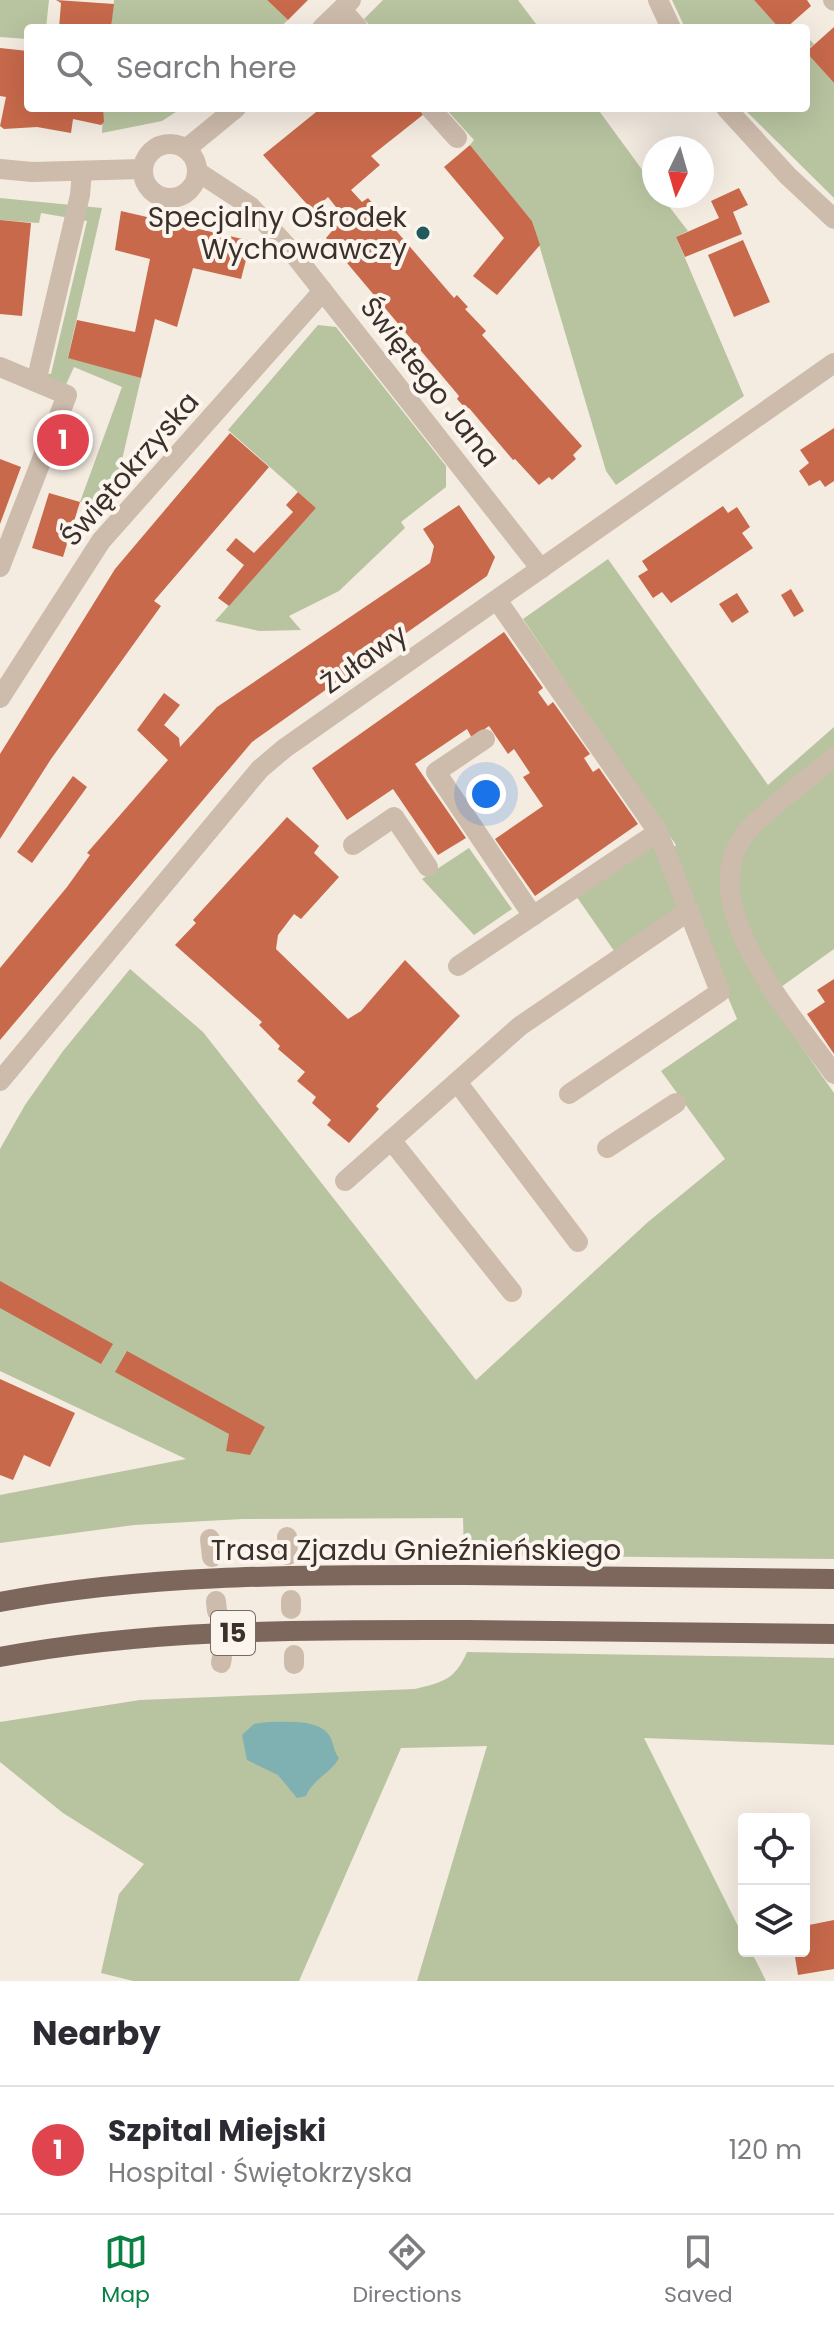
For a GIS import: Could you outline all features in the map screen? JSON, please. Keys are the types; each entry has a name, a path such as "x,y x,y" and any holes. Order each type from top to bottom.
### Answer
{"main road":[{"name":"Trasa Zjazdu Gnieźnieńskiego","path":"0,1602 88,1588 226,1578 465,1575 834,1579"},
{"name":"15","path":"0,1657 127,1640 211,1634 467,1630 834,1634"}],"street":[{"path":"658,0 669,24"},
{"path":"326,24 346,5 356,24"},
{"path":"186,149 231,112"},
{"path":"434,112 457,138"},
{"path":"730,112 834,219"},
{"path":"169,143 186,149 197,162 198,172 192,189 185,195 168,199 151,191 143,169 147,156 169,143"},
{"path":"0,169 82,172 143,169"},
{"path":"36,382 80,195 82,172"},
{"name":"Świętego Jana","path":"198,172 250,206 323,291 541,569"},
{"name":"Świętokrzyska","path":"0,698 101,541 323,291"},
{"name":"Żuławy","path":"0,1081 260,769 285,748 834,363"},
{"path":"0,367 67,395 0,567"},
{"path":"497,600 658,832 720,992 569,1094"},
{"path":"485,739 436,772 533,916"},
{"path":"834,757 743,836 729,865 729,891 734,918 752,954 834,1074"},
{"path":"353,845 394,817 428,867"},
{"path":"458,966 658,832"},
{"path":"345,1181 520,1026 689,911"},
{"path":"457,1082 578,1242"},
{"path":"607,1148 676,1103"},
{"path":"391,1140 512,1292"}],"green space":[{"path":"0,0 49,0 46,24 24,24 24,39 0,37"},
{"path":"114,0 267,0 288,20 284,24 111,24"},
{"path":"383,0 518,0 536,24 368,24 364,19"},
{"path":"672,0 754,0 775,24 683,24"},
{"path":"810,56 834,83 834,198 747,112 810,112"},
{"path":"103,112 176,112 162,121 102,133"},
{"path":"449,112 600,112 642,170 642,208 670,208 688,231 676,237 744,396 616,485 606,471 532,221 470,145 474,140"},
{"path":"0,198 102,208 68,357 141,378 111,507 80,502 122,387 74,367 64,389 41,373 51,374 87,221 41,213 39,223 0,220"},
{"path":"318,325 336,327 446,466 446,487 401,522 405,528 339,591 289,616 301,630 259,631 215,621 316,508 228,430"},
{"path":"608,559 768,785 834,727 834,949 767,997 834,1093 834,1559 464,1555 463,1518 242,1519 134,1525 0,1543 0,1495 186,1459 0,1371 0,1149 25,1105 63,1051 130,969 203,1032 476,1380 648,1222 725,1159 661,1071 737,1019 668,852 676,845 523,619"},
{"path":"658,832 689,911 619,958 572,890"},
{"path":"469,848 512,909 474,935 422,879"},
{"path":"467,1652 834,1658 834,1745 644,1738 738,1926 738,1957 754,1957 766,1981 417,1981 487,1746 401,1748 299,1981 133,1981 101,1973 119,1894 144,1864 63,1813 0,1762 0,1722 140,1700 415,1689 447,1678 458,1669"}],"water":[{"path":"254,1724 310,1724 324,1730 331,1738 339,1758 306,1796 297,1798 278,1775 247,1760 242,1735"}],"building":[{"path":"56,0 114,4 112,24 59,24 61,3"},
{"path":"267,0 308,0 288,20"},
{"path":"754,0 807,0 811,6 791,24 775,24"},
{"path":"834,27 834,83 810,56 810,48"},
{"path":"0,48 24,51 24,112 103,112 104,122 101,125 73,119 71,133 37,127 4,129 0,126 6,97 0,96"},
{"path":"316,112 422,112 424,114 371,156 380,165 351,190 362,202 368,198 454,298 457,295 468,307 465,309 486,331 482,335 582,446 573,455 576,459 552,480 549,477 539,485 513,460 469,408 467,410 457,399 459,396 326,238 344,217 328,197 313,211 263,155"},
{"path":"470,145 532,221 540,245 497,295 473,276 504,238 444,167"},
{"path":"739,188 748,205 733,212 742,234 685,257 676,237 719,218 714,200"},
{"path":"121,211 251,241 241,279 193,268 177,327 155,319 141,378 68,358 77,320 135,332 150,259 115,250"},
{"path":"0,220 31,223 22,316 0,314"},
{"path":"743,240 770,302 734,317 708,255"},
{"path":"834,428 834,481 825,487 820,480 809,486 799,471 809,463 800,450"},
{"path":"230,433 269,467 154,601 161,606 51,759 0,839 0,754 115,569"},
{"path":"0,459 21,467 0,524"},
{"path":"298,492 316,508 229,606 218,598 244,565 226,550 236,538 254,553 293,512 286,505"},
{"path":"49,493 80,502 63,557 32,548"},
{"path":"459,505 495,557 487,576 252,742 0,1040 0,968 67,887 90,855 87,853 168,760 137,730 164,693 180,705 164,725 179,738 180,747 217,707 430,563 434,546 423,529"},
{"path":"723,506 728,513 737,507 750,527 742,533 753,548 671,603 662,592 653,598 638,576 648,570 642,561"},
{"path":"791,589 804,611 794,617 781,595"},
{"path":"737,593 749,612 732,623 719,604"},
{"path":"504,632 543,688 538,692 548,706 553,702 590,754 584,758 593,772 599,768 638,824 535,896 495,839 543,806 523,777 530,773 514,749 508,754 489,726 472,738 467,729 415,764 466,838 438,855 393,789 347,820 312,768"},
{"path":"73,776 87,787 32,863 17,852"},
{"path":"287,817 319,846 314,853 339,877 301,919 294,914 278,935 276,949 348,1019 361,1011 405,960 460,1016 376,1106 379,1109 349,1143 327,1125 331,1120 312,1103 316,1097 297,1081 305,1072 278,1049 280,1046 259,1025 262,1022 175,945 196,923 193,920"},
{"path":"834,979 834,1054 807,1014 825,1002 817,990"},
{"path":"0,1281 113,1344 101,1364 0,1308"},
{"path":"127,1351 265,1427 250,1455 226,1451 229,1434 115,1372"},
{"path":"0,1379 75,1413 50,1467 24,1455 13,1480 0,1475"},
{"path":"834,1920 834,1969 798,1975 795,1957 810,1957 810,1925"}],"place":[{"name":"Specjalny Ośrodek Wychowawczy","path":"423,233"},
{"name":"Szpital Miejski","path":"63,440"}]}
